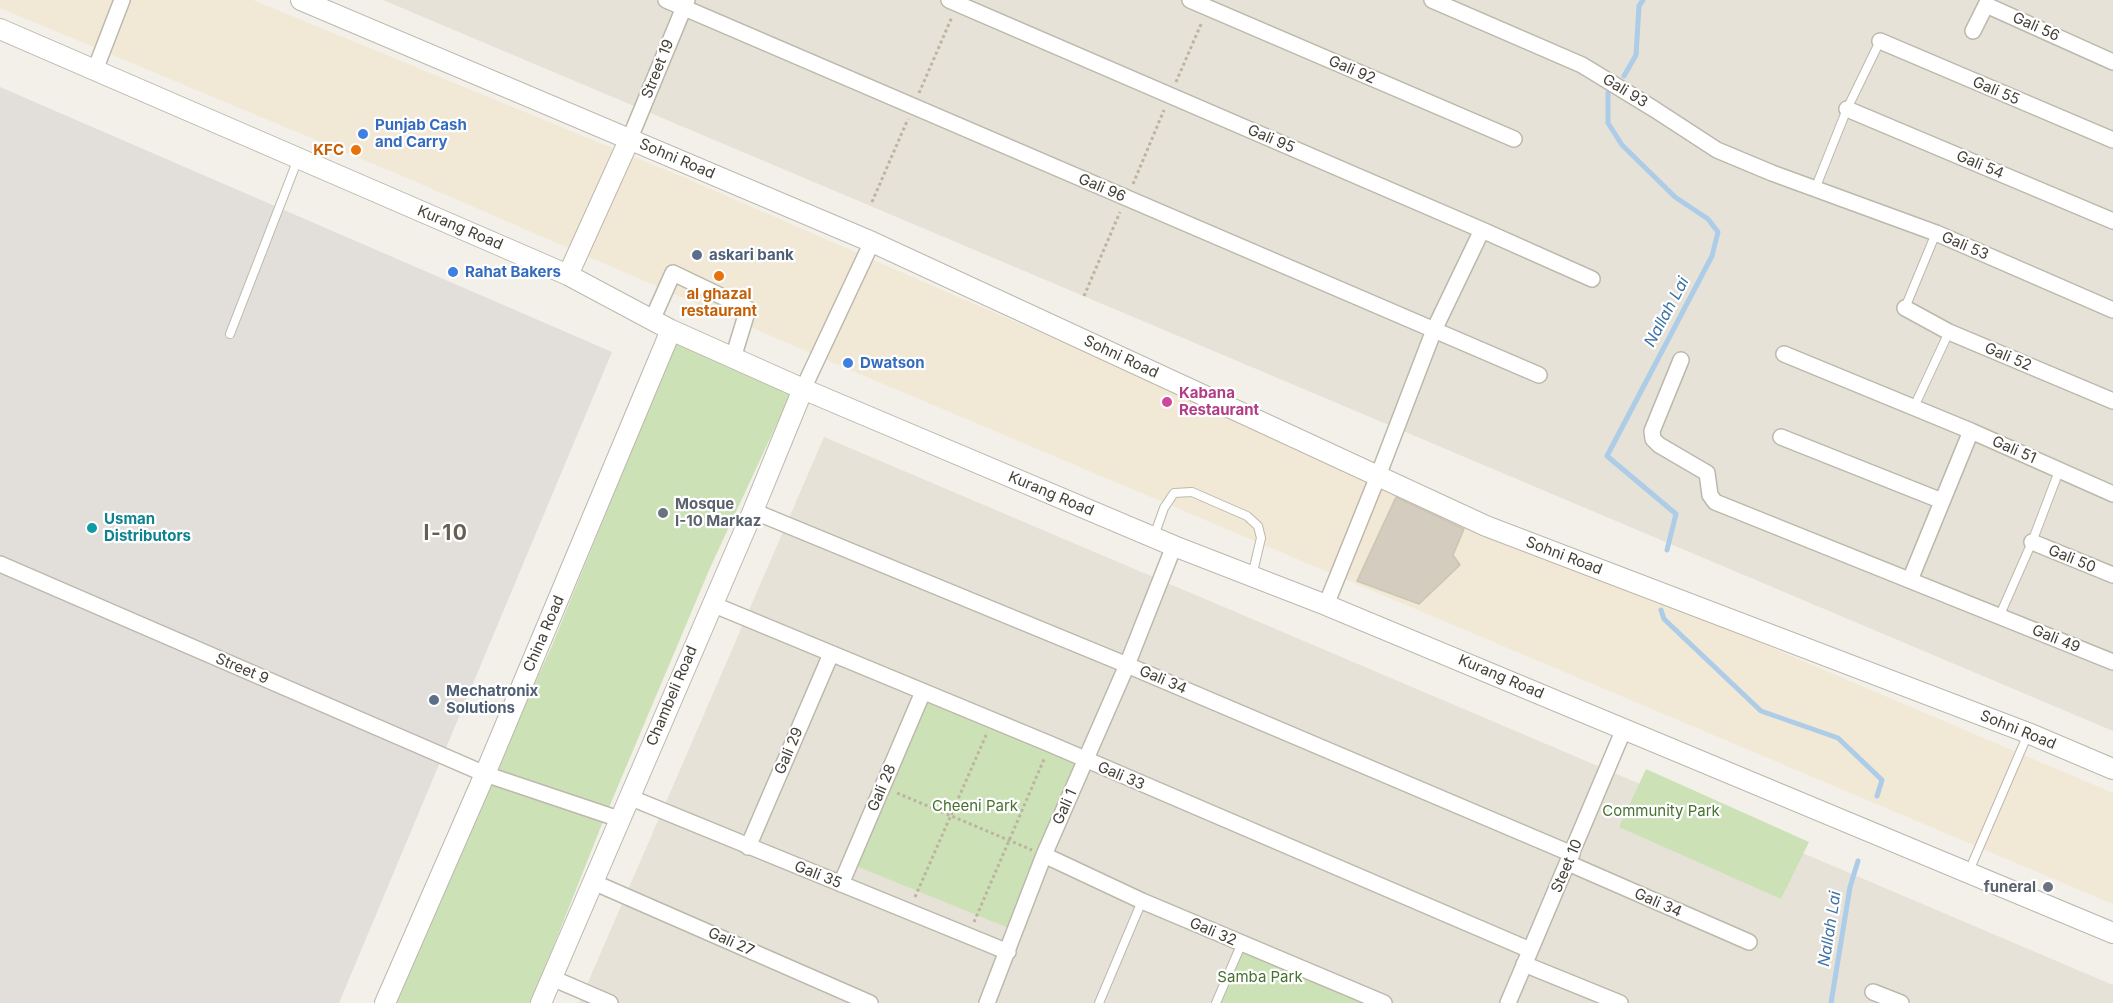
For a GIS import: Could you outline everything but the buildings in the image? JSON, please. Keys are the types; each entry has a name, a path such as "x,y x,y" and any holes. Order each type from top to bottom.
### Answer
{"street":[{"path":"95,70 122,0"},
{"name":"Sohni Road","path":"301,0 872,242 1486,526 2028,733 2113,769"},
{"name":"Gali 96","path":"666,0 685,4 1539,375"},
{"name":"Gali 95","path":"949,0 1592,279"},
{"name":"Gali 92","path":"1190,0 1514,139"},
{"name":"Gali 93","path":"1432,0 1582,65 1717,150 1815,189"},
{"name":"Gali 56","path":"1973,31 1987,2 2113,62"},
{"name":"Street 19","path":"630,138 685,4"},
{"name":"Kurang Road","path":"0,29 568,275 672,330 803,389 1174,546 1326,604 2113,933"},
{"name":"Gali 55","path":"1880,41 2113,140"},
{"name":"Gali 54","path":"1847,109 2113,220"},
{"path":"568,275 630,138"},
{"name":"Gali 53","path":"1815,189 1936,233 2113,310"},
{"path":"1326,604 1434,330 1482,230"},
{"path":"803,389 872,242"},
{"path":"653,318 673,273 748,309 733,358"},
{"name":"Gali 52","path":"1905,308 1949,332 2113,401"},
{"name":"China Road","path":"385,1003 485,774 672,330"},
{"name":"Gali 51","path":"1784,354 1971,431 2113,494"},
{"name":"Gali 49","path":"1681,360 1652,430 1653,439 1659,445 1707,473 1710,495 1715,502 2113,662"},
{"name":"Chambeli Road","path":"541,1003 753,511 803,389"},
{"path":"1910,580 1971,431"},
{"path":"1782,437 1942,501"},
{"name":"Gali 34","path":"753,511 1127,665 1570,858 1749,942"},
{"name":"Gali 50","path":"2032,542 2113,575"},
{"name":"Gali 1","path":"987,1003 1044,855 1127,665 1174,546"},
{"name":"Street 9","path":"0,564 485,774 619,819"},
{"name":"Gali 33","path":"712,604 1050,744 1527,957 1620,1003"},
{"name":"Gali 29","path":"748,847 831,654"},
{"name":"Gali 28","path":"841,884 923,692"},
{"name":"Steet 10","path":"1508,1003 1624,729"},
{"name":"Gali 35","path":"629,797 748,847 969,934 1008,952"},
{"name":"Gali 32","path":"1044,855 1241,945 1378,1002"},
{"name":"Gali 27","path":"593,882 870,1003"},
{"path":"552,978 610,1003"},
{"path":"1873,992 1901,1003"}],"lane":[{"path":"1815,189 1847,109 1880,41"},
{"path":"230,334 298,158"},
{"path":"1905,308 1936,233"},
{"path":"1914,407 1949,332"},
{"path":"1999,616 2060,471"},
{"path":"1153,537 1164,508 1174,493 1192,492 1240,512 1258,526 1261,538 1252,576"},
{"path":"1968,873 2028,733"},
{"path":"1099,1003 1142,901"},
{"path":"1216,1003 1241,945"}],"path":[{"path":"1175,86 1203,21"},
{"path":"1129,192 1166,107"},
{"path":"1084,296 1124,203"},
{"path":"910,910 993,721"},
{"path":"969,934 1050,744"},
{"path":"883,787 1044,855"}],"shaded area":[{"path":"0,0 253,0 690,180 1399,489 2113,793 2113,904 822,358 407,178 0,8"},
{"path":"383,0 2113,0 2113,731"},
{"path":"0,87 612,352 339,1003 0,1003"},
{"path":"824,437 2113,985 2113,1003 579,1003"}],"green space":[{"path":"677,339 792,391 710,568 602,824 531,1003 389,1003 551,648"},
{"name":"Cheeni Park","path":"926,691 1091,760 1016,931 856,866"},
{"name":"Community Park","path":"1646,769 1809,842 1781,899 1619,827"},
{"name":"Samba Park","path":"1247,942 1376,1003 1220,1003"}],"waterway":[{"name":"Nallah Lai","path":"1624,76 1636,55 1639,6 1643,0"},
{"name":"Nallah Lai","path":"1608,93 1608,123 1622,145 1675,197 1708,219 1718,232 1712,256 1607,456 1676,514 1667,550"},
{"name":"Nallah Lai","path":"1661,610 1664,619 1761,711 1838,738 1882,780 1877,796"},
{"name":"Nallah Lai","path":"1831,1003 1850,887 1858,861"}],"place":[{"name":"Punjab Cash and Carry","path":"363,134"},
{"name":"KFC","path":"356,150"},
{"name":"askari bank","path":"697,255"},
{"name":"Rahat Bakers","path":"453,272"},
{"name":"al ghazal restaurant","path":"719,276"},
{"name":"Dwatson","path":"848,363"},
{"name":"Kabana Restaurant","path":"1167,402"},
{"name":"Mosque I-10 Markaz","path":"663,513"},
{"name":"Usman Distributors","path":"92,528"},
{"name":"Mechatronix Solutions","path":"434,700"},
{"name":"funeral","path":"2048,887"}],"district":[{"name":"I-10","path":"446,534"}]}
